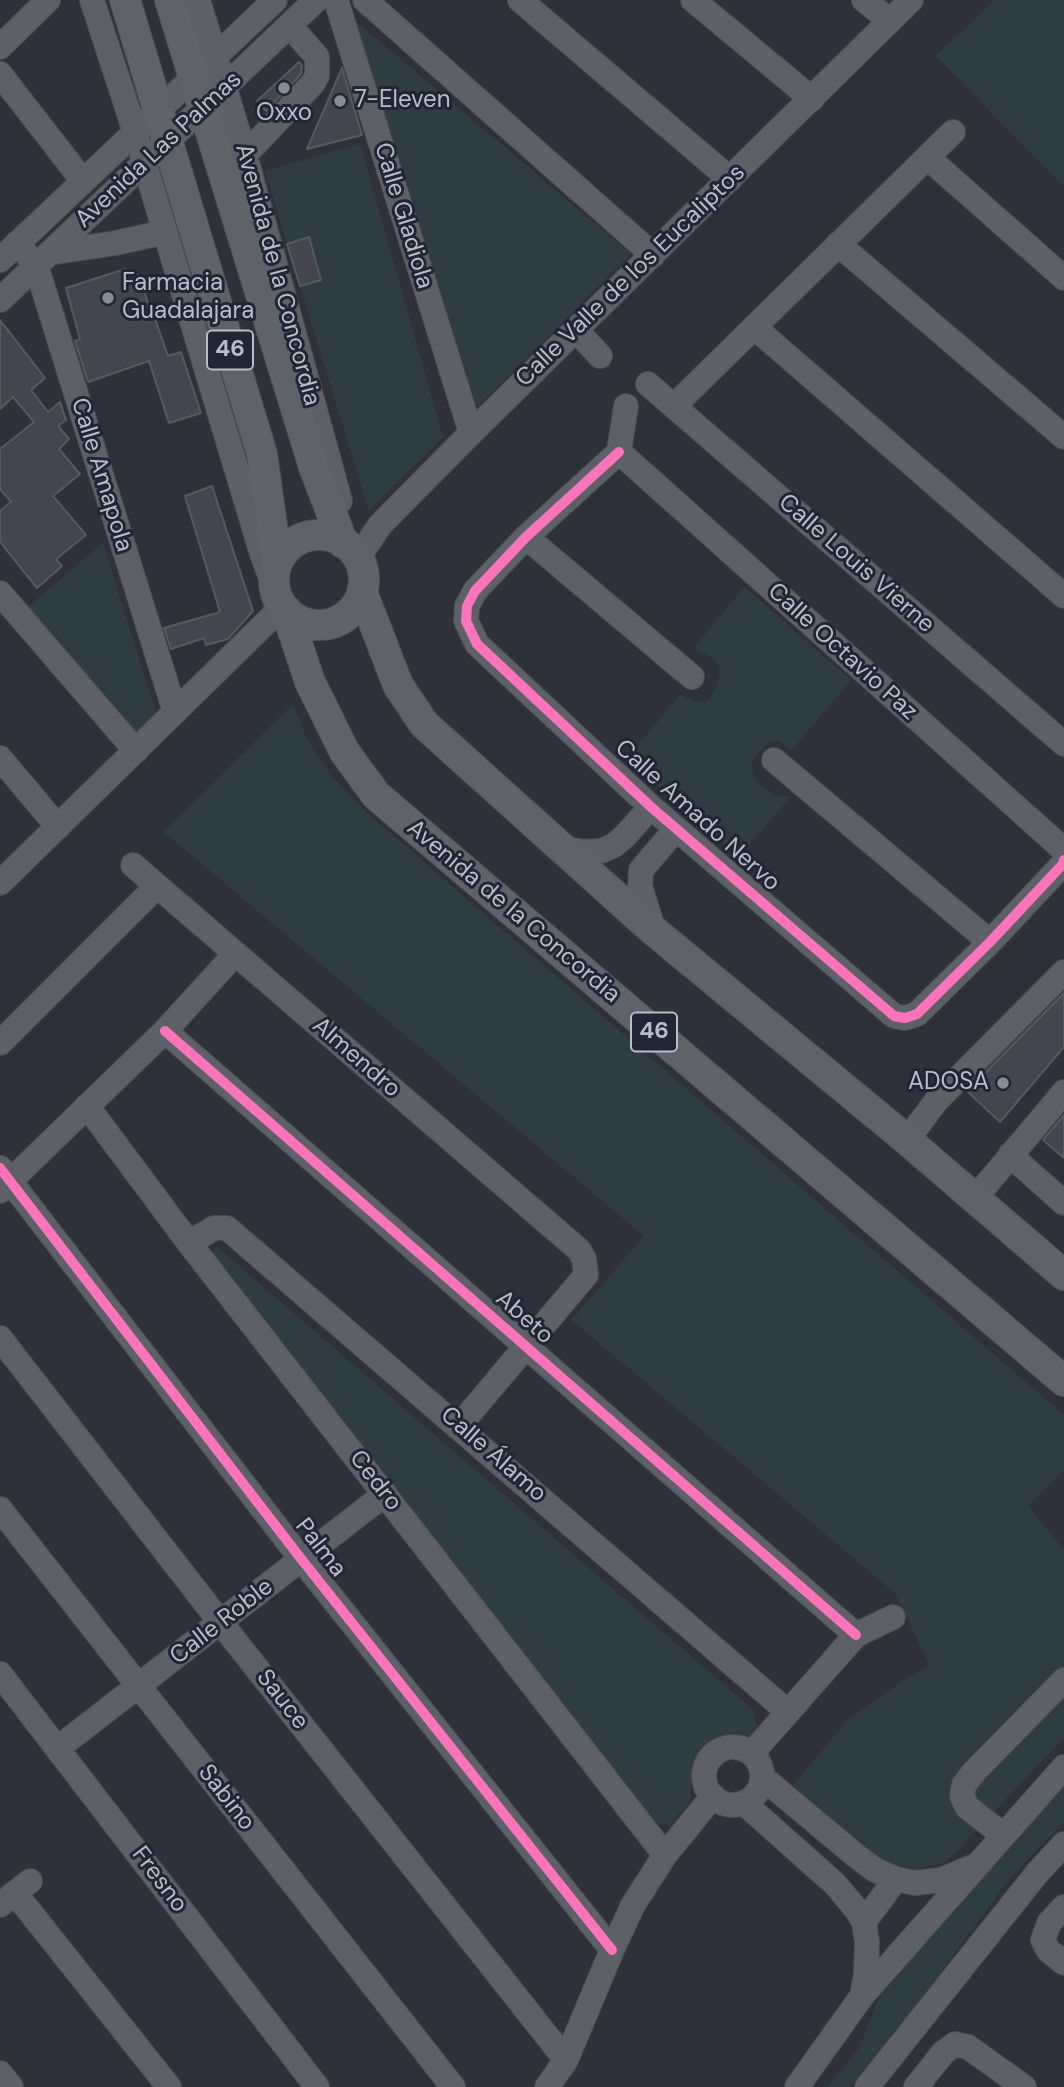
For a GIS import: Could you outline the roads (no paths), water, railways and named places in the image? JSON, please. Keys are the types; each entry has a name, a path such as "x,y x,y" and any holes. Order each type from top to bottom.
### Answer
{"main road":[{"name":"Avenida de la Concordia","path":"125,0 262,454 280,591 293,637 344,751 376,795 1064,1381"},
{"name":"Avenida de la Concordia","path":"170,0 314,467 352,551"},
{"path":"352,551 329,536 299,540 286,549 280,591 292,617 320,626 334,623 346,616 356,606 362,592"},
{"name":"46","path":"352,551 362,569 362,592 398,685 424,724 654,931 976,1197 1064,1275"}],"street":[{"path":"0,47 48,0"},
{"name":"Avenida de la Concordia","path":"92,0 145,164 243,491 280,591"},
{"name":"Avenida de la Concordia","path":"198,0 244,155 352,551"},
{"name":"Avenida Las Palmas","path":"6,251 275,0"},
{"name":"Avenida Las Palmas","path":"0,300 316,0"},
{"name":"Calle Gladiola","path":"335,0 471,433"},
{"path":"365,0 653,255"},
{"path":"520,0 730,180"},
{"path":"693,0 812,99"},
{"path":"864,0 890,21"},
{"name":"Calle Valle de los Eucaliptos","path":"352,551 911,0"},
{"path":"244,155 313,83 318,69 317,57 290,26"},
{"path":"317,57 350,45"},
{"path":"0,75 83,181"},
{"path":"674,406 953,132"},
{"path":"928,158 1064,278"},
{"path":"42,259 165,232"},
{"path":"838,244 1064,437"},
{"name":"Calle Amapola","path":"6,251 42,259 175,712"},
{"path":"754,327 1064,596"},
{"path":"576,330 600,356"},
{"name":"Calle Louis Vierne","path":"648,384 1064,744"},
{"path":"626,406 619,452 526,537 692,677"},
{"name":"Calle Octavio Paz","path":"619,452 1064,852"},
{"name":"Calle Amado Nervo","path":"526,537 475,591 467,606 466,621 477,644 676,829 894,1016 905,1018 918,1014 990,942"},
{"path":"0,883 175,712 280,591"},
{"path":"0,593 136,751"},
{"path":"0,758 58,827"},
{"path":"774,760 990,942 1064,862"},
{"name":"Calle Amado Nervo","path":"559,847 583,852 601,851 613,846 651,807"},
{"name":"Calle Amado Nervo","path":"654,931 640,886 641,870 676,829"},
{"name":"Almendro","path":"133,865 579,1251 584,1259 586,1275 526,1348"},
{"path":"0,1043 156,887"},
{"path":"3,1180 87,1106 164,1031 235,954"},
{"path":"908,1140 937,1100 1064,972"},
{"name":"Abeto","path":"164,1031 856,1635"},
{"path":"976,1197 1064,1092"},
{"name":"Cedro","path":"87,1106 189,1243 665,1855"},
{"path":"1010,1155 1064,1203"},
{"name":"Palma","path":"3,1180 611,1950"},
{"name":"Calle Álamo","path":"189,1243 214,1228 227,1228 788,1712"},
{"name":"Sauce","path":"0,1338 566,2060"},
{"path":"459,1426 526,1348"},
{"name":"Calle Roble","path":"58,1748 386,1494"},
{"name":"Sabino","path":"0,1509 453,2087"},
{"path":"751,1753 856,1635 893,1617"},
{"name":"Fresno","path":"0,1674 317,2087"},
{"path":"1003,1835 967,1807 962,1796 964,1785 1064,1680"},
{"path":"733,1747 751,1753 761,1768 762,1777 759,1790 744,1803 733,1805 713,1796 705,1779 709,1760 715,1753 733,1747"},
{"path":"797,2087 862,1996 1064,1767"},
{"path":"762,1777 855,1855 875,1870 895,1879 915,1883 941,1880 979,1863"},
{"path":"547,2087 566,2060 611,1950 633,1905 665,1855 713,1796"},
{"path":"744,1803 849,1898 863,1922 867,1957 862,1996"},
{"path":"867,2087 1038,1871 1064,1844"},
{"path":"835,1884 855,1855"},
{"path":"863,1922 895,1879"},
{"path":"15,1893 169,2087"},
{"path":"1064,1907 1049,1923 1043,1940 1048,1950 1064,1963"},
{"path":"916,2087 943,2053 955,2044 968,2047 1024,2087"},
{"path":"0,2073 11,2087"}],"place":[{"name":"Oxxo","path":"284,88"},
{"name":"7-Eleven","path":"340,101"},
{"name":"Farmacia Guadalajara","path":"108,298"},
{"name":"ADOSA","path":"1003,1083"}]}
